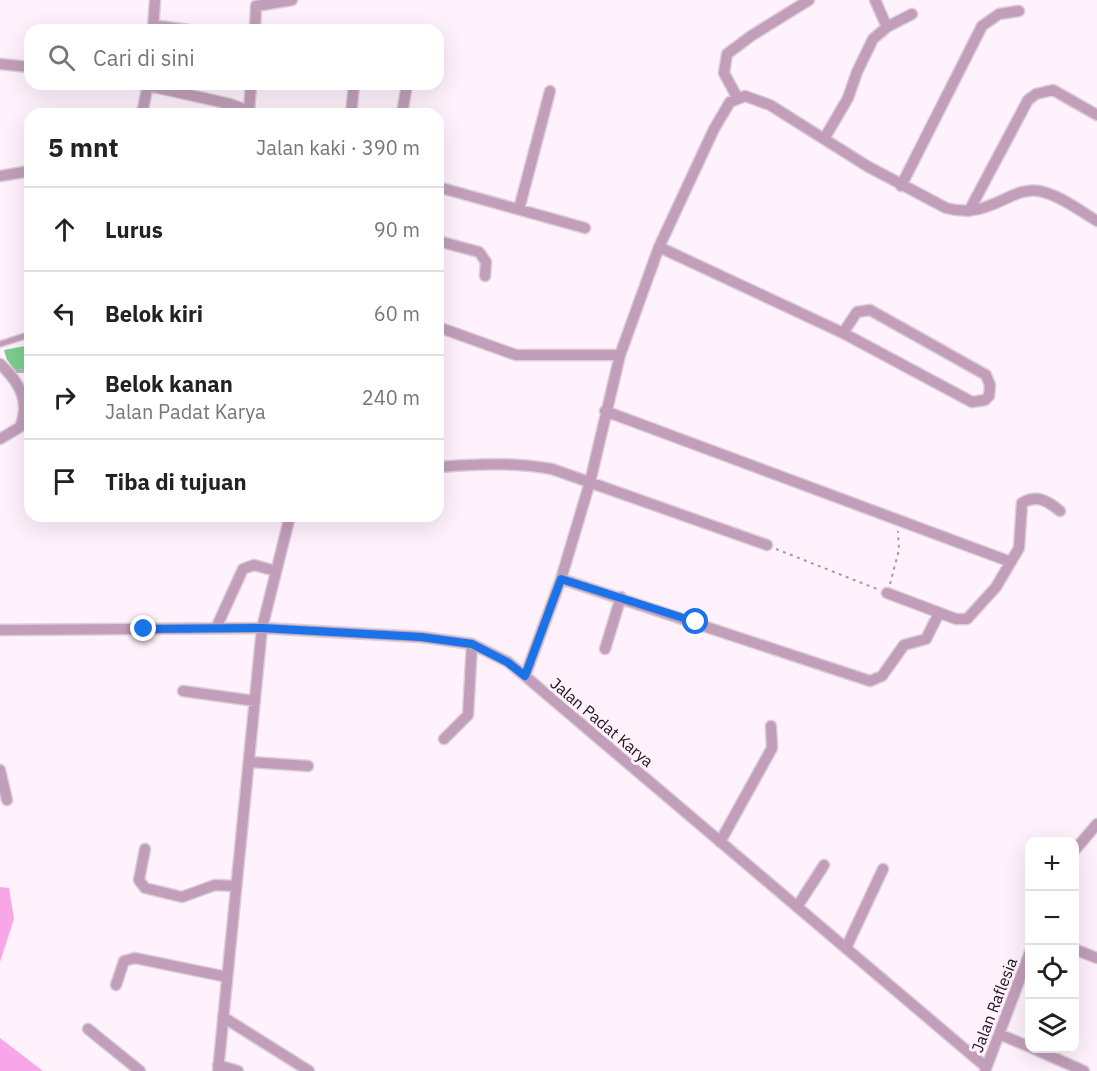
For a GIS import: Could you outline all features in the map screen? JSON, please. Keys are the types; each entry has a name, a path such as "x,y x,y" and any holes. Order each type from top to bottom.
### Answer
{"street":[{"path":"153,24 155,0"},
{"path":"255,24 255,3 292,0"},
{"path":"737,97 724,73 724,60 727,54 809,0"},
{"path":"875,0 887,27"},
{"path":"901,186 982,26 999,14 1019,11"},
{"path":"824,140 848,98 857,72 873,39 887,27 912,14"},
{"path":"0,64 24,66"},
{"path":"143,108 145,90"},
{"path":"171,90 240,108"},
{"path":"249,108 251,90"},
{"path":"352,108 353,90"},
{"path":"403,108 406,90"},
{"path":"969,211 1013,124 1028,100 1036,94 1053,90 1062,92 1097,115"},
{"path":"519,209 550,91"},
{"path":"525,676 561,579 590,482 620,355 659,247 714,129 730,102 737,97 754,98 770,105 901,186 946,208 982,210 1032,191 1063,200 1097,221"},
{"path":"0,176 24,172"},
{"path":"444,189 585,228"},
{"path":"444,243 479,252 486,262 485,276"},
{"path":"659,247 843,333 972,402 985,400 989,396 990,385 986,375 870,310 857,312 843,333"},
{"path":"444,329 516,355 620,355"},
{"path":"0,364 18,383 24,409 20,427 0,438"},
{"path":"605,411 1011,561"},
{"path":"444,466 471,463 530,465 568,473 767,545"},
{"path":"887,593 961,620 972,615 996,587 1019,548 1023,503 1038,498 1050,503 1060,511"},
{"path":"238,1071 218,1068 262,628 288,522"},
{"path":"216,628 243,568 254,565 276,571"},
{"path":"561,579 870,681 878,680 882,676 904,645 926,639 939,613"},
{"path":"605,649 621,597"},
{"name":"Jalan Padat Karya","path":"0,630 262,628 421,637 472,644 507,662 525,676 986,1069"},
{"path":"444,740 468,715 472,644"},
{"path":"183,691 255,701"},
{"path":"720,842 772,748 771,726"},
{"path":"249,762 308,766"},
{"path":"0,770 7,800"},
{"path":"1079,845 1097,824"},
{"path":"146,849 139,880 145,888 182,897 215,885 235,886"},
{"path":"797,907 824,865"},
{"path":"846,948 883,869"},
{"path":"1079,951 1097,958"},
{"path":"116,985 122,964 135,958 227,977"},
{"name":"Jalan Raflesia","path":"986,1069 1025,963"},
{"path":"223,1017 309,1071"},
{"path":"88,1029 140,1071"},
{"path":"999,1034 1025,1045"},
{"path":"1043,1053 1084,1071"}],"lane":[{"path":"0,344 24,336"}],"path":[{"path":"767,545 887,593 899,550 896,519"}],"shaded area":[{"path":"0,887 9,888 14,919 0,962"},
{"path":"0,1038 43,1071 0,1071"}],"building":[{"path":"24,346 24,369 16,370 7,360 4,350"}],"route":[{"path":"144,629 262,628 421,637 472,644 507,662 525,676 561,579 696,622"}]}
